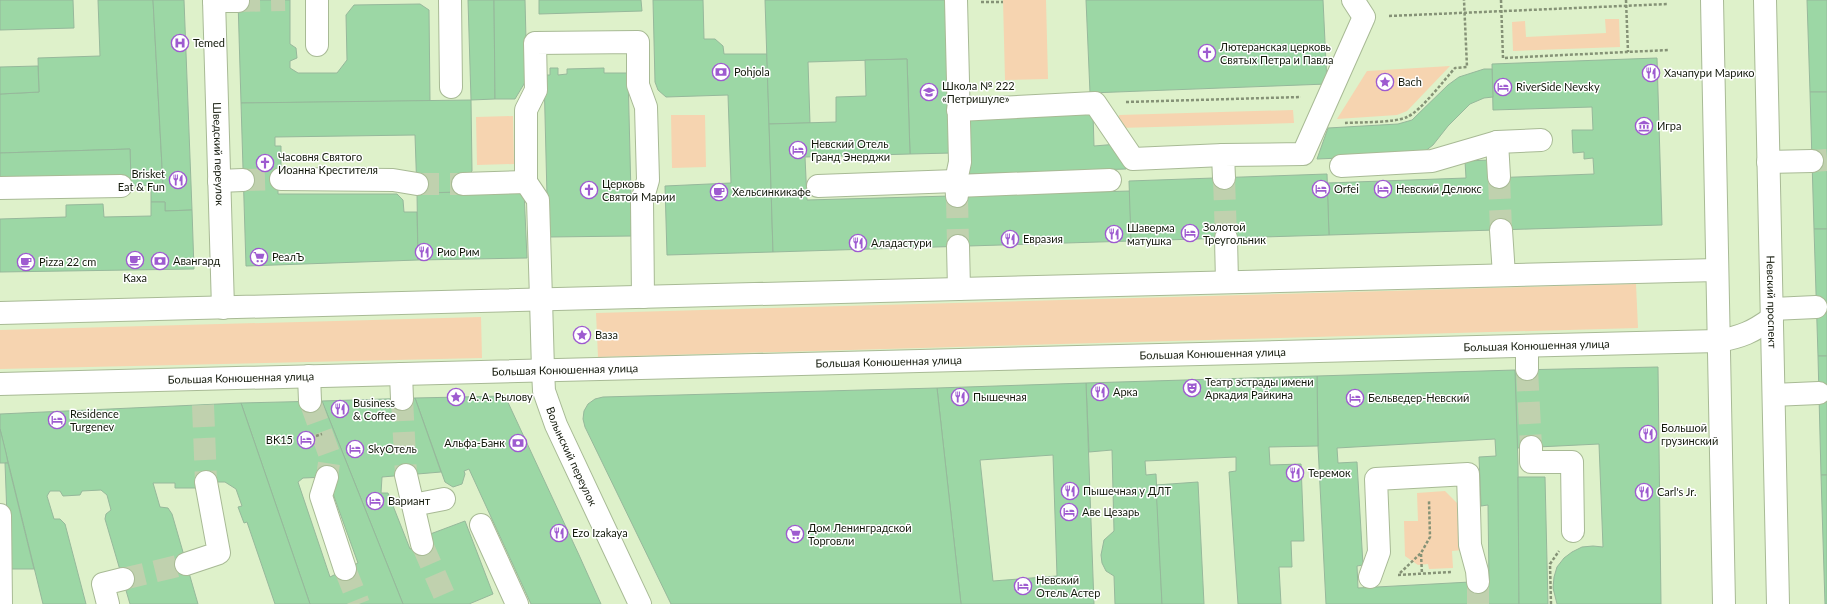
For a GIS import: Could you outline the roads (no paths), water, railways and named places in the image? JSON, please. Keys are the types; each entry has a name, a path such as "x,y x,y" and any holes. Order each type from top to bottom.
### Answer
{"main road":[{"path":"317,0 318,45"},
{"path":"450,0 451,86"},
{"path":"956,0 960,162 956,188"},
{"path":"1712,0 1724,604"},
{"name":"Невский проспект","path":"1765,0 1778,604"},
{"path":"214,1 238,1"},
{"name":"Шведский переулок","path":"214,1 223,308"},
{"path":"958,110 1095,103 1133,159 1303,154 1328,97 1359,8"},
{"path":"463,184 526,182 526,110 536,90 535,43 638,42 638,85 646,107 648,180 642,201 644,297"},
{"path":"1340,166 1432,161 1497,142 1541,140"},
{"path":"1497,142 1499,178"},
{"path":"1223,156 1224,178"},
{"path":"1768,162 1812,161"},
{"path":"281,179 393,180 417,184"},
{"path":"219,181 243,180"},
{"path":"818,186 956,188 1110,180"},
{"name":"Волынский переулок","path":"526,182 538,200 544,391 556,425 640,604"},
{"path":"0,188 121,186"},
{"path":"1501,230 1504,275"},
{"path":"1226,238 1227,282"},
{"path":"958,246 959,289"},
{"path":"0,313 1717,270"},
{"path":"1772,314 1816,307"},
{"name":"Большая Конюшенная улица","path":"0,384 1718,341 1736,338 1752,332 1772,314"},
{"path":"1527,346 1527,369"},
{"path":"401,374 402,399"},
{"path":"309,376 310,401"},
{"path":"1774,395 1819,393"},
{"path":"1531,447 1531,462 1572,462 1573,531"},
{"path":"1370,577 1379,552 1376,480 1468,474 1470,545 1477,576"},
{"path":"406,475 422,544"},
{"path":"327,477 321,496 345,569"},
{"path":"186,564 218,554 206,482"},
{"path":"413,505 444,499"},
{"path":"0,515 1,604"},
{"path":"481,525 517,604"},
{"path":"108,604 103,584 123,579"}],"tunnel":[{"path":"238,1 285,0"},
{"path":"1812,161 1827,160"},
{"path":"1499,177 1501,230"},
{"path":"1224,178 1226,238"},
{"path":"243,180 281,179"},
{"path":"417,184 463,184"},
{"path":"957,196 958,246"},
{"path":"1527,369 1531,447"},
{"path":"402,399 406,475"},
{"path":"310,401 330,456 327,477"},
{"path":"203,405 206,482"},
{"path":"422,544 448,604"},
{"path":"123,579 186,564"},
{"path":"345,569 359,604"},
{"path":"1478,582 1478,604"}],"place":[{"name":"Temed","path":"180,43"},
{"name":"Лютеранская церковь Святых Петра и Павла","path":"1207,53"},
{"name":"Pohjola","path":"721,72"},
{"name":"Хачапури Марико","path":"1651,73"},
{"name":"Bach","path":"1385,82"},
{"name":"RiverSide Nevsky","path":"1503,87"},
{"name":"Школа № 222 «Петришуле»","path":"929,92"},
{"name":"Игра","path":"1644,126"},
{"name":"Невский Отель Гранд Энерджи","path":"798,150"},
{"name":"Часовня Святого Иоанна Крестителя","path":"265,163"},
{"name":"Brisket Eat & Fun","path":"178,180"},
{"name":"Orfei","path":"1321,189"},
{"name":"Невский Делюкс","path":"1383,189"},
{"name":"Церковь Святой Марии","path":"589,190"},
{"name":"Хельсинкикафе","path":"719,192"},
{"name":"Золотой Треугольник","path":"1190,233"},
{"name":"Шаверма матушка","path":"1114,234"},
{"name":"Евразия","path":"1010,239"},
{"name":"Аладастури","path":"858,243"},
{"name":"Рио Рим","path":"424,252"},
{"name":"РеалЪ","path":"259,257"},
{"name":"Каха","path":"135,260"},
{"name":"Авангард","path":"160,261"},
{"name":"Pizza 22 cm","path":"26,262"},
{"name":"Ваза","path":"582,335"},
{"name":"Театр эстрады имени Аркадия Райкина","path":"1192,388"},
{"name":"Арка","path":"1100,392"},
{"name":"А. А. Рылову","path":"456,397"},
{"name":"Пышечная","path":"960,397"},
{"name":"Бельведер-Невский","path":"1355,398"},
{"name":"Business & Coffee","path":"340,409"},
{"name":"Residence Turgenev","path":"57,420"},
{"name":"Большой грузинский","path":"1648,434"},
{"name":"BK15","path":"306,440"},
{"name":"Альфа-Банк","path":"518,443"},
{"name":"SkyОтель","path":"355,449"},
{"name":"Теремок","path":"1295,473"},
{"name":"Пышечная у ДЛТ","path":"1070,491"},
{"name":"Carl's Jr.","path":"1644,492"},
{"name":"Вариант","path":"375,501"},
{"name":"Аве Цезарь","path":"1069,512"},
{"name":"Ezo Izakaya","path":"559,533"},
{"name":"Дом Ленинградской Торговли","path":"795,534"},
{"name":"Невский Отель Астер","path":"1023,586"}]}
